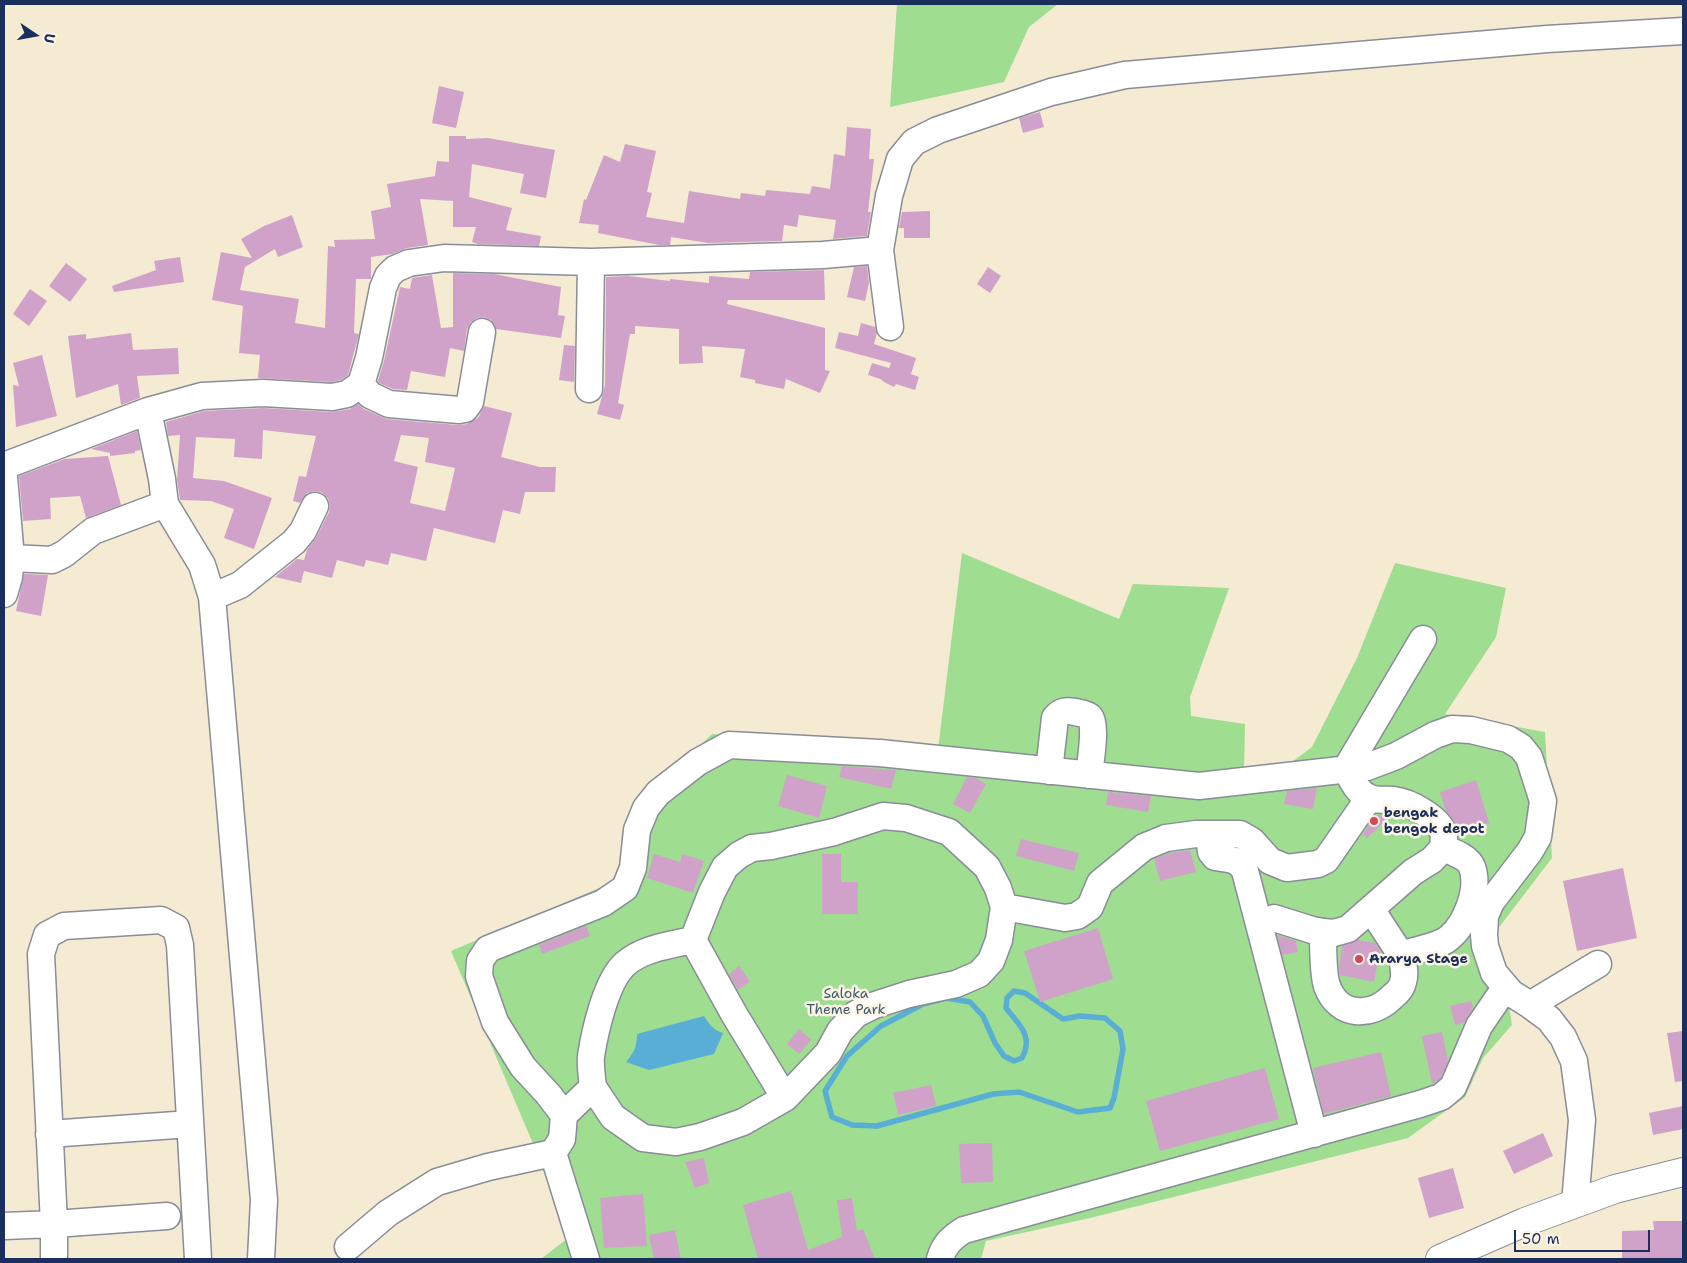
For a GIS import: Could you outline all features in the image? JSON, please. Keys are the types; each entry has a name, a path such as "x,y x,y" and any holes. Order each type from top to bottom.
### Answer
{"highway":[{"path":"1440,1259 1524,1222 1615,1189 1683,1172"}],"street":[{"path":"890,327 880,250 889,196 900,159 914,142 938,130 1051,92 1125,75 1528,41 1683,31"},
{"path":"4,466 148,410 202,396 264,393 332,397 348,394 361,384 369,358 383,288 388,276 395,269 409,263 444,258 591,262 823,255 880,250"},
{"path":"589,389 591,262"},
{"path":"361,384 370,395 389,404 465,409 470,402 482,332"},
{"path":"148,410 165,504 202,565 212,597 264,1200 261,1259"},
{"path":"4,477 11,558 9,577 4,594"},
{"path":"11,558 52,560 64,554 93,531 165,504"},
{"path":"212,597 240,585 294,542 303,531 315,506"},
{"path":"1346,769 1423,639"},
{"path":"1049,771 1054,718 1066,710 1083,713 1090,717 1094,725 1089,775"},
{"path":"564,1116 548,1094 522,1067 495,1022 479,976 480,961 488,949 603,902 625,888 634,868 637,830 646,808 658,794 698,762 729,744 880,753 1199,786 1367,766 1396,756 1435,735 1452,729 1470,730 1508,739 1521,747 1536,775 1542,801 1538,837 1530,851 1491,902 1485,916 1485,946 1494,973 1505,988 1549,1019 1563,1037 1574,1061 1582,1120 1575,1204"},
{"path":"1274,918 1323,932 1334,933 1348,929 1413,872 1432,860 1443,848 1444,835 1436,821 1418,808 1394,800 1369,798 1358,790 1346,769"},
{"path":"1004,907 1064,918 1077,916 1090,907 1100,883 1144,847 1166,838 1209,834 1240,834 1252,841 1270,861 1287,868 1318,864 1326,860 1369,798"},
{"path":"883,816 906,818 949,832 987,867 998,888 1004,907 999,940 991,961 979,974 956,984 909,994 872,1006 856,1014 840,1031 828,1053 785,1098 743,1122 700,1137 676,1142 643,1138 613,1117 593,1086 591,1057 600,1016 614,977 626,963 646,952 693,940 712,892 726,867 740,855 752,848 771,846 834,832 883,816"},
{"path":"1209,834 1211,852 1214,857 1237,861 1245,871 1314,1134"},
{"path":"1401,955 1448,939 1457,929 1473,896 1472,866 1462,856 1443,848"},
{"path":"1323,932 1326,986 1336,1002 1348,1010 1356,1012 1376,1009 1399,990 1404,981 1404,970 1401,955 1371,909"},
{"path":"54,1259 41,954 47,935 64,926 161,920 176,928 180,945 198,1259"},
{"path":"693,940 734,1014 785,1098"},
{"path":"1530,1005 1598,964"},
{"path":"940,1259 943,1248 953,1237 964,1230 1314,1134 1441,1097 1453,1087 1479,1026 1505,988"},
{"path":"348,1247 388,1213 438,1182 488,1167 553,1153 562,1139 564,1116 593,1086"},
{"path":"49,1134 190,1124"},
{"path":"553,1153 586,1259"},
{"path":"4,1226 167,1216"}],"green space":[{"path":"897,4 1058,4 1029,27 1004,82 890,107"},
{"name":"Saloka Theme Park","path":"962,553 1119,619 1133,584 1229,588 1190,697 1191,716 1245,724 1244,773 1292,762 1312,747 1357,658 1395,563 1506,588 1496,637 1445,714 1545,732 1552,858 1497,930 1512,1025 1483,1058 1465,1097 1408,1138 1090,1218 986,1241 981,1259 541,1259 572,1235 451,951 618,880 630,811 712,734 938,750"}],"water":[{"path":"704,1016 712,1026 723,1033 714,1054 649,1070 626,1062 634,1049 637,1034"}],"building":[{"path":"439,86 464,92 456,128 432,123"},
{"path":"1040,112 1044,127 1023,133 1019,118"},
{"path":"847,127 871,129 869,159 874,159 868,212 871,212 867,236 833,239 836,220 799,215 797,227 784,225 782,241 708,243 671,237 670,245 659,245 598,233 599,225 579,223 584,199 586,200 604,155 620,162 625,144 656,151 647,192 652,193 646,217 684,223 689,191 740,199 741,193 765,196 766,190 810,194 812,186 830,189 834,154 845,156"},
{"path":"449,136 466,136 466,139 488,138 555,150 546,198 520,193 524,174 472,164 469,197 512,208 506,230 541,236 539,246 478,244 472,242 476,227 453,227 453,201 420,199 428,245 407,248 393,254 371,257 371,279 356,279 354,333 359,334 348,375 341,380 331,382 258,378 260,355 239,353 243,306 212,300 221,252 252,258 241,239 264,226 292,215 303,247 278,257 275,249 245,267 240,290 299,299 295,323 325,328 328,246 335,247 334,240 375,239 371,211 391,207 387,184 435,176 437,161 449,162"},
{"path":"930,211 930,238 904,238 904,228 899,228 902,212"},
{"path":"180,257 184,282 114,292 112,286 156,270 154,261"},
{"path":"66,263 87,279 70,302 49,286"},
{"path":"867,266 869,283 865,301 847,297 854,267"},
{"path":"988,267 1001,276 990,293 977,284"},
{"path":"824,270 825,300 728,300 727,304 825,328 825,370 830,371 820,393 786,379 784,389 755,383 755,380 740,377 745,349 702,346 703,363 679,364 679,329 635,326 635,334 630,334 618,403 624,405 620,420 597,414 605,386 606,277 628,276 709,283 709,276 749,279 750,272"},
{"path":"453,273 494,274 561,287 558,315 565,316 561,338 496,329 491,320 484,317 477,318 471,322 467,329 464,351 450,348 445,377 411,371 407,390 393,389 379,383 400,287 410,289 412,278 432,275 441,328 453,327"},
{"path":"30,289 47,301 29,326 13,314"},
{"path":"861,323 875,327 877,333 874,344 916,358 911,374 919,377 915,390 896,384 894,387 883,380 868,375 872,363 889,368 891,363 835,348 839,332 858,336"},
{"path":"131,333 133,350 178,348 179,374 137,376 140,398 121,405 118,384 76,398 68,336 86,334 86,339"},
{"path":"564,345 575,346 574,382 559,380"},
{"path":"42,355 57,416 16,427 13,385 19,386 13,363"},
{"path":"358,404 364,409 387,419 458,425 467,424 478,418 484,406 512,413 501,457 540,467 556,467 555,492 525,492 520,514 503,510 495,543 434,528 426,561 391,553 388,565 366,560 364,567 337,560 332,578 304,571 301,583 275,577 297,559 304,560 307,550 316,538 329,512 328,498 321,492 307,493 300,503 293,501 299,476 306,477 316,436 263,430 262,459 234,457 235,439 196,437 193,478 224,481 272,498 254,549 224,538 234,509 211,501 180,500 177,480 180,435 168,436 166,422 204,411 263,408 331,412 350,409","holes":["401,435 429,438 425,462 455,468 445,511 410,503 418,467 394,461"]},
{"path":"137,431 141,450 135,451 135,453 110,456 110,453 91,449"},
{"path":"108,456 121,505 86,518 80,496 50,498 51,519 23,521 19,476 65,459"},
{"path":"24,574 48,575 41,616 16,611"},
{"path":"842,766 896,770 891,789 839,777"},
{"path":"787,775 827,786 819,818 778,806"},
{"path":"967,777 976,778 986,784 970,813 953,804"},
{"path":"1476,780 1489,823 1458,833 1454,821 1446,811 1440,792"},
{"path":"1317,788 1313,809 1284,804 1287,791"},
{"path":"1108,792 1151,796 1148,812 1106,805"},
{"path":"1376,815 1391,815 1367,838 1363,834"},
{"path":"1021,839 1079,853 1074,871 1016,856"},
{"path":"1190,850 1196,872 1160,881 1154,859 1170,853"},
{"path":"654,854 680,862 682,854 704,861 693,893 647,878"},
{"path":"822,854 841,854 841,882 858,882 858,914 822,914"},
{"path":"1623,868 1637,938 1577,951 1563,881"},
{"path":"586,926 590,936 542,954 539,945"},
{"path":"1098,928 1113,979 1040,1002 1024,951"},
{"path":"1277,935 1296,941 1298,952 1282,955"},
{"name":"Ararya Stage","path":"1358,940 1375,943 1380,950 1374,982 1340,975 1339,965 1342,946"},
{"path":"739,966 750,981 738,990 729,974"},
{"path":"1471,1001 1473,1008 1464,1023 1455,1025 1450,1006"},
{"path":"799,1029 811,1040 799,1054 787,1044"},
{"path":"1683,1031 1683,1081 1675,1082 1667,1033"},
{"path":"1442,1032 1448,1061 1441,1078 1432,1084 1422,1036"},
{"path":"1381,1052 1391,1096 1324,1114 1313,1068"},
{"path":"1265,1068 1279,1119 1160,1151 1146,1101"},
{"path":"931,1085 936,1106 898,1115 893,1093"},
{"path":"1683,1106 1683,1129 1653,1135 1649,1113"},
{"path":"1543,1133 1553,1156 1514,1174 1503,1151"},
{"path":"992,1143 993,1182 961,1183 959,1144"},
{"path":"704,1158 709,1183 695,1188 685,1162"},
{"path":"1453,1168 1464,1208 1429,1218 1418,1178"},
{"path":"791,1191 808,1250 842,1237 837,1200 852,1198 857,1231 863,1229 875,1259 758,1259 743,1205"},
{"path":"643,1194 647,1246 604,1248 600,1198"},
{"path":"1653,1221 1683,1221 1683,1258 1622,1259 1622,1231 1654,1230"},
{"path":"675,1230 681,1259 654,1259 649,1235"}],"waterway":[{"path":"1014,991 1025,993 1063,1019 1080,1016 1105,1018 1120,1031 1123,1049 1114,1098 1110,1108 1078,1112 1019,1092 993,1094 877,1126 852,1125 832,1117 825,1091 847,1056 881,1026 923,1004 946,998 970,1002 983,1016 995,1043 1004,1056 1014,1061 1022,1058 1026,1037 1020,1025 1006,1008 1007,998 1014,991"}],"place":[{"name":"bengak bengok depot","path":"1374,821"},
{"name":"Ararya Stage","path":"1359,959"}]}
